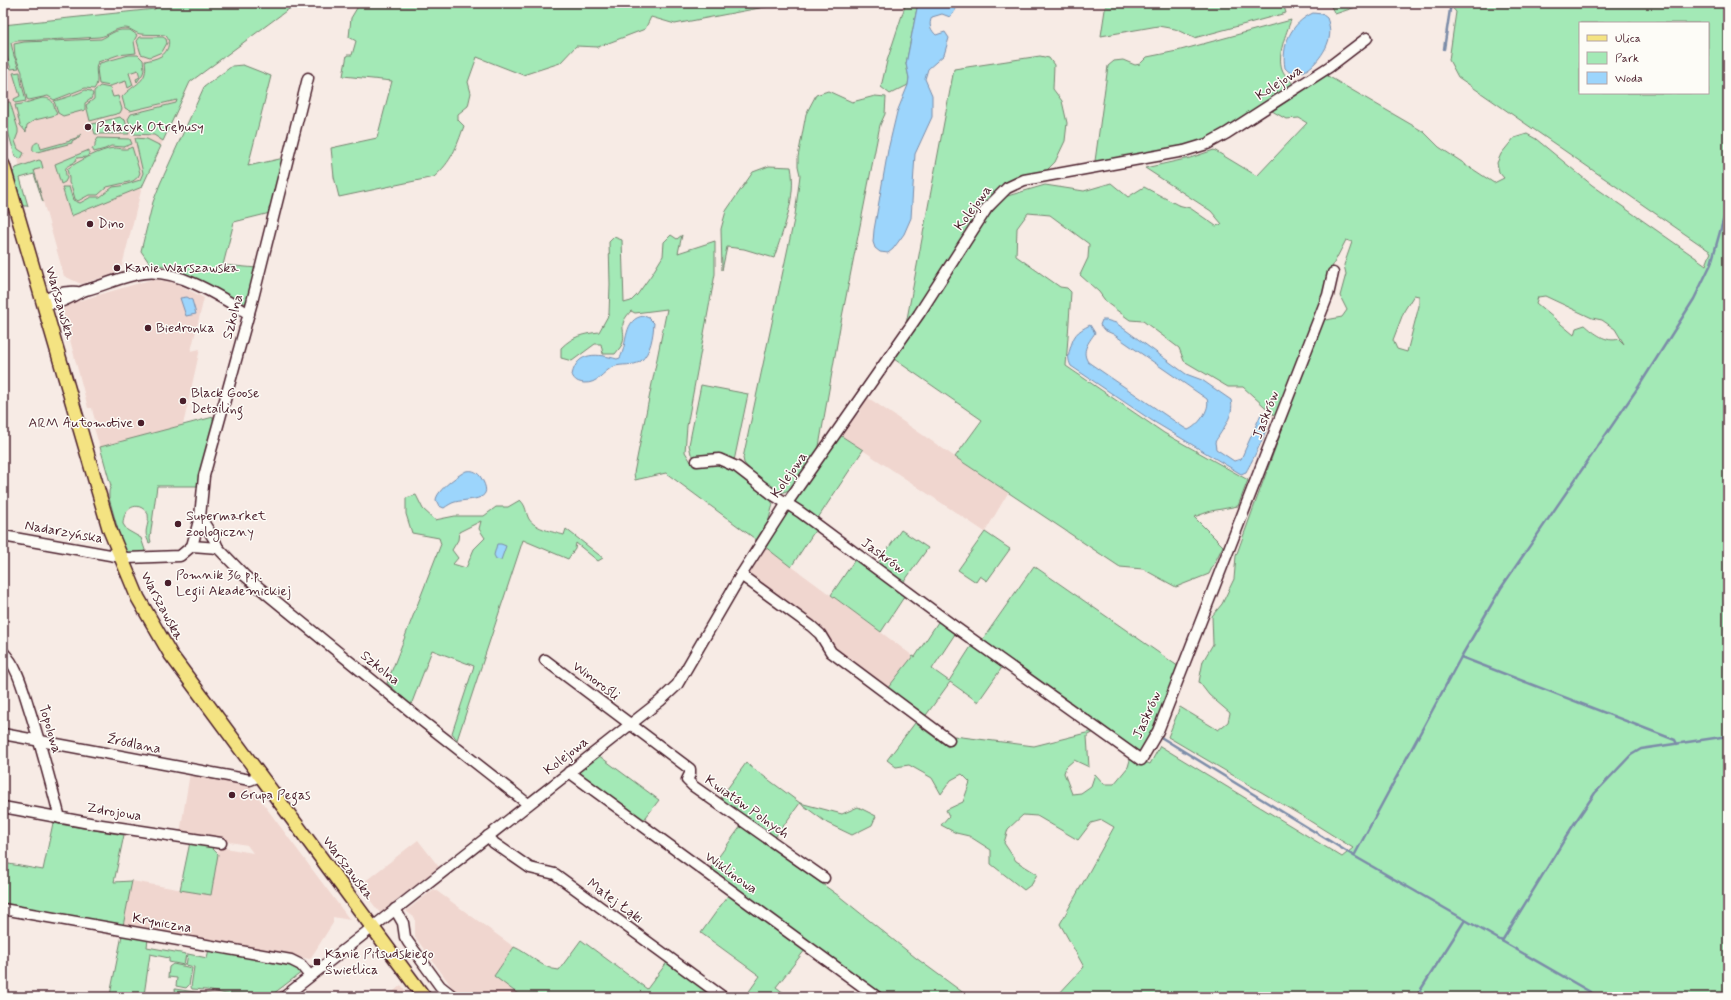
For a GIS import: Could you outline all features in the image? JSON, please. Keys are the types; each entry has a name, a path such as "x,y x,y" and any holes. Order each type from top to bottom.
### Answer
{"main road":[{"name":"Warszawska","path":"3,164 109,528 120,558 138,598 171,655 424,997"}],"street":[{"name":"Kolejowa","path":"284,997 660,701 677,685 741,575 787,503 919,314 987,208 1002,192 1012,185 1024,180 1177,152 1206,144 1227,133 1329,67 1367,38"},
{"name":"Szkolna","path":"192,546 200,517 204,476 249,314 308,78"},
{"path":"43,302 56,303 79,292 128,276 144,273 165,273 189,282 249,314"},
{"name":"Jaskrów","path":"787,503 955,627 1141,760 1158,731 1328,295 1332,273"},
{"path":"697,461 719,458 724,460 737,467 772,494 787,503"},
{"name":"Szkolna","path":"200,517 218,548 245,576 421,720 528,804"},
{"name":"Nadarzyńska","path":"3,536 83,549 120,558"},
{"path":"120,558 180,556 192,546 218,548"},
{"path":"741,575 811,626 820,634 830,652 949,740"},
{"name":"Topolowa","path":"3,652 10,660 18,674 40,740 60,818"},
{"name":"Winorośli","path":"545,660 631,724"},
{"name":"Kwiatów Polnych","path":"631,724 690,769 688,780 693,786 824,878"},
{"name":"Źródlana","path":"3,734 250,780 260,776"},
{"name":"Wiklinowa","path":"569,772 877,997"},
{"name":"Zdrojowa","path":"3,807 60,818 221,843"},
{"name":"Małej Łąki","path":"488,836 496,844 528,866 555,874 723,997"},
{"name":"Kryniczna","path":"3,909 291,960 301,965 310,976"},
{"path":"395,909 403,923 405,936 408,942 440,986 454,997"}],"shaded area":[{"name":"Pałacyk Otrębusy","path":"299,3 190,82 142,187 122,266 114,274 81,284 64,276 35,173 21,178 18,157 15,156 3,114 3,25"},
{"path":"153,279 176,283 204,298 191,351 200,349 183,425 100,447 92,422 95,420 92,408 88,408 61,306"},
{"path":"867,397 1008,493 985,532 840,435 854,415 859,414 862,404"},
{"path":"764,546 913,656 887,689 830,646 745,575"},
{"path":"190,773 247,782 350,920 333,917 333,923 310,959 123,926 132,881 211,895 219,847 253,853 247,845 180,833"},
{"path":"418,840 439,867 380,913 359,886"},
{"path":"434,889 514,947 494,976 522,997 461,997 457,994 415,937 415,918 406,911"},
{"path":"401,985 410,997 387,997"}],"green space":[{"path":"158,3 197,3 197,5 213,3 299,3 190,82 163,141 154,135 133,134 128,119 131,114 176,103 177,100 130,111 125,108 122,97 143,78 146,68 145,61 159,57 166,52 169,43 165,35 139,34 129,29 121,28 99,37 15,41 11,43 19,68 11,69 3,45 3,25 155,9"},
{"path":"360,3 773,3 770,6 675,24 651,17 645,29 598,47 576,46 560,63 523,75 477,57 468,82 471,93 468,106 458,114 458,120 464,126 453,154 440,171 434,177 339,197 334,177 331,148 377,138 392,81 343,76 347,55 352,55 356,41 349,37 351,18"},
{"path":"906,3 918,3 906,64 909,78 908,85 890,94 881,87 887,61"},
{"path":"1106,3 1283,3 1286,13 1194,38 1175,29 1158,26 1101,36"},
{"path":"1329,3 1368,3 1335,14"},
{"path":"1448,3 1728,3 1728,997 1056,997 1084,967 1060,924 1114,827 1102,820 1091,823 1078,840 1037,816 1023,815 1008,829 1004,843 1016,861 1037,874 1032,884 1024,890 991,864 991,850 969,836 956,833 941,825 949,816 946,810 963,802 970,782 962,774 951,780 941,794 932,778 909,765 896,767 887,760 915,723 948,747 954,736 1034,746 1098,730 980,643 1034,566 1182,669 1145,762 1150,764 1160,746 1342,857 1353,848 1302,816 1168,737 1180,707 1218,730 1228,722 1230,713 1209,695 1199,682 1203,661 1213,644 1212,616 1222,604 1234,579 1236,556 1284,424 1243,387 1228,387 1184,361 1179,348 1143,321 1130,320 1107,303 1099,292 1080,275 1088,258 1089,244 1050,215 1028,213 1017,228 1016,256 1060,287 1067,288 1071,292 1066,366 1164,433 1248,480 1238,506 1211,511 1194,517 1223,546 1209,574 1176,587 1143,569 1120,567 955,457 982,420 894,359 988,217 1004,197 1045,185 1084,191 1111,183 1128,197 1144,187 1178,205 1190,208 1216,226 1222,224 1211,211 1145,168 1190,158 1214,150 1257,176 1307,123 1299,118 1286,119 1272,111 1326,75 1424,132 1439,147 1494,183 1504,178 1499,172 1497,163 1501,154 1514,138 1527,134 1536,139 1592,185 1706,265 1711,252 1458,77 1449,60 1456,12","holes":["1346,240 1352,242 1344,265 1346,274 1340,296 1347,310 1342,317 1326,320 1320,313 1333,265","1414,295 1419,296 1419,306 1407,352 1397,349 1393,340 1404,311","1545,296 1592,318 1602,320 1615,329 1624,344 1619,339 1609,340 1600,336 1585,325 1576,328 1574,335 1536,303 1538,297","1098,730 1132,753 1128,767 1114,784 1104,784 1095,774 1091,786 1081,793 1072,794 1064,773 1066,767 1074,760 1089,767 1087,736"]},
{"path":"1291,20 1281,51 1281,63 1284,73 1294,85 1224,134 1188,148 1099,164 1095,161 1108,66 1114,61 1123,60 1135,65 1140,64 1147,57 1177,51"},
{"path":"130,30 137,35 134,41 136,53 118,55 98,62 96,68 97,83 94,89 85,88 54,100 48,96 29,100 27,99 22,72 15,56 14,44 24,42 101,39 113,32"},
{"path":"140,37 163,37 166,39 167,43 162,52 150,57 141,54 137,41"},
{"path":"129,55 138,55 143,60 143,72 141,76 137,82 136,79 140,77 138,70 129,73 133,85 128,88 126,81 110,86 99,84 97,69 100,63"},
{"path":"1040,56 1049,58 1054,65 1053,89 1062,101 1067,123 1065,141 1055,162 1043,174 1026,177 985,206 906,324 954,69"},
{"path":"243,65 271,76 248,166 284,158 270,213 234,222 223,265 257,268 248,301 245,303 240,303 172,267 150,264 141,251 153,202 204,87 232,66"},
{"path":"20,72 26,101 15,103 14,99 20,96 13,73"},
{"path":"100,86 110,88 113,97 118,96 122,109 120,113 90,121 86,105 94,99 94,91"},
{"path":"85,90 91,91 93,94 91,99 85,103 85,110 63,116 58,113 54,101 75,95"},
{"path":"828,91 852,102 875,96 886,97 885,114 880,125 840,327 818,452 789,490 781,493 762,483 744,463 743,458 795,215 800,175 798,157 806,114 816,95"},
{"path":"42,98 51,100 57,114 35,120 27,125 26,132 20,125 15,105"},
{"path":"3,102 10,102 18,129 15,141 18,149 24,153 21,159 15,156 3,114"},
{"path":"120,117 125,120 129,134 95,134 92,124"},
{"path":"81,134 72,141 72,143 37,152 33,151 33,146 37,142 39,142 41,149 70,141"},
{"path":"98,138 130,139 132,144 124,147 111,146 94,152 92,148 95,147 95,143"},
{"path":"135,138 147,139 161,146 142,187 71,216 62,187 69,187 73,200 80,203 91,197 100,197 113,187 140,180 143,173"},
{"path":"132,147 140,173 138,177 133,181 107,187 98,195 89,195 78,201 75,199 69,183 67,169 96,153 114,148 125,149"},
{"path":"89,150 87,157 77,158 67,167 67,178 65,182 61,184 55,164"},
{"path":"39,160 41,161 43,168 34,170 43,202 34,174 20,178 28,206 24,206 21,204 12,174 16,168"},
{"path":"769,166 791,167 792,178 791,202 774,258 744,249 727,247 722,270 721,229 726,211 753,172"},
{"path":"671,235 677,239 682,235 678,253 715,241 715,274 687,426 685,452 691,462 698,465 712,462 730,466 768,496 773,504 768,523 758,541 666,473 635,480 634,473 667,309 635,313 631,311 624,320 624,337 620,348 615,354 603,354 601,344 595,344 572,361 561,358 561,348 578,336 599,332 609,314 609,242 614,237 622,240 624,303 631,301 637,295 652,274 663,256 664,242"},
{"path":"701,385 748,394 734,461 695,457 691,454 689,445"},
{"path":"217,416 198,486 157,486 150,538 151,542 149,543 146,534 148,514 144,509 136,506 128,510 123,524 127,530 141,538 145,550 143,554 132,554 128,552 123,548 109,498 111,486 100,447"},
{"path":"840,435 863,450 816,521 792,503"},
{"path":"416,495 423,509 435,520 455,516 484,516 496,507 508,507 520,500 530,521 538,527 564,535 566,529 603,558 598,561 576,543 575,549 568,559 523,540 457,740 452,733 474,666 432,650 411,705 387,683 441,544 439,538 412,533 406,514 406,498","holes":["481,521 479,529 485,538 474,549 466,568 453,564 458,558 452,550 458,540 459,532"]},
{"path":"790,510 816,529 791,567 764,546 767,546 768,540 786,511"},
{"path":"901,530 928,548 903,583 876,566"},
{"path":"985,532 1010,549 987,581 980,576 976,582 958,570"},
{"path":"856,558 906,594 881,632 831,595"},
{"path":"940,619 950,629 957,631 932,669 949,681 972,645 1003,666 978,702 950,682 924,718 887,689 913,656 915,657"},
{"path":"598,755 659,800 643,821 576,773"},
{"path":"746,763 800,803 773,840 719,800"},
{"path":"800,803 842,814 858,807 876,816 872,825 852,835 827,823"},
{"path":"53,823 124,835 114,882 132,881 123,926 3,905 3,863 43,870"},
{"path":"741,826 839,896 916,958 969,997 880,997 709,870"},
{"path":"190,842 210,846 218,854 211,895 180,890"},
{"path":"729,894 805,950 776,987 789,997 745,997 760,976 701,933"},
{"path":"122,935 148,939 147,947 186,954 184,965 169,962 169,958 150,954 144,995 156,997 122,997 110,995"},
{"path":"581,940 647,989 668,961 711,993 708,997 522,997 494,976 514,947 541,964 559,970"},
{"path":"209,949 224,953 232,953 292,964 302,972 269,997 242,997 206,990 192,989 194,967 186,965 188,954 207,958"},
{"path":"173,964 192,968 189,985 186,988 176,986 177,978 168,977 169,967"},
{"path":"175,989 228,997 193,997 183,995 183,997 176,997"}],"water":[{"path":"918,3 956,3 955,11 950,17 942,14 932,17 930,22 931,29 936,35 945,32 949,38 944,55 928,69 925,79 932,95 932,117 915,154 911,218 904,234 893,249 888,253 880,252 875,248 873,242 874,230 888,150 897,112 908,85 909,78 906,64"},
{"path":"1313,13 1322,14 1327,18 1330,36 1326,48 1311,67 1297,74 1291,73 1285,68 1284,59 1286,43 1293,29 1305,17"},
{"path":"187,297 192,300 196,314 186,316 180,298"},
{"path":"644,316 649,318 654,323 649,348 641,361 635,364 613,367 593,382 584,383 574,379 572,375 575,367 579,361 584,358 596,355 617,359 620,358 629,326 637,318"},
{"path":"1102,320 1116,323 1186,374 1202,380 1231,400 1232,406 1230,417 1215,442 1216,449 1234,461 1241,459 1261,414 1263,412 1268,415 1267,426 1264,434 1257,452 1246,472 1241,474 1151,420 1071,366 1069,362 1069,351 1073,340 1076,334 1090,325 1095,333 1085,351 1088,362 1188,430 1196,425 1203,417 1207,408 1207,399 1113,334 1104,330 1100,325"},
{"path":"466,471 474,471 480,476 485,484 486,490 484,495 475,499 454,502 444,508 439,506 436,500 440,492"},
{"path":"497,544 506,546 501,560 496,559 494,555"}],"waterway":[{"path":"1444,49 1451,3"},
{"path":"1354,856 1461,657 1501,588 1639,386 1694,299 1711,264 1728,203"},
{"path":"1461,657 1675,740 1677,744"},
{"path":"1159,736 1354,856 1599,997"},
{"path":"1502,941 1574,824 1595,793 1631,755 1641,749 1728,736"},
{"path":"1416,997 1465,920"}],"place":[{"name":"Pałacyk Otrębusy","path":"88,127"},
{"name":"Dino","path":"90,224"},
{"name":"Kanie Warszawska","path":"117,268"},
{"name":"Biedronka","path":"148,328"},
{"name":"Black Goose Detailing","path":"183,401"},
{"name":"ARM Automotive","path":"141,423"},
{"name":"Supermarket zoologiczny","path":"178,524"},
{"name":"Pomnik 36 p.p. Legii Akademickiej","path":"168,583"},
{"name":"Grupa Pegas","path":"232,795"},
{"name":"Kanie Piłsudskiego Świetlica","path":"317,962"}]}
